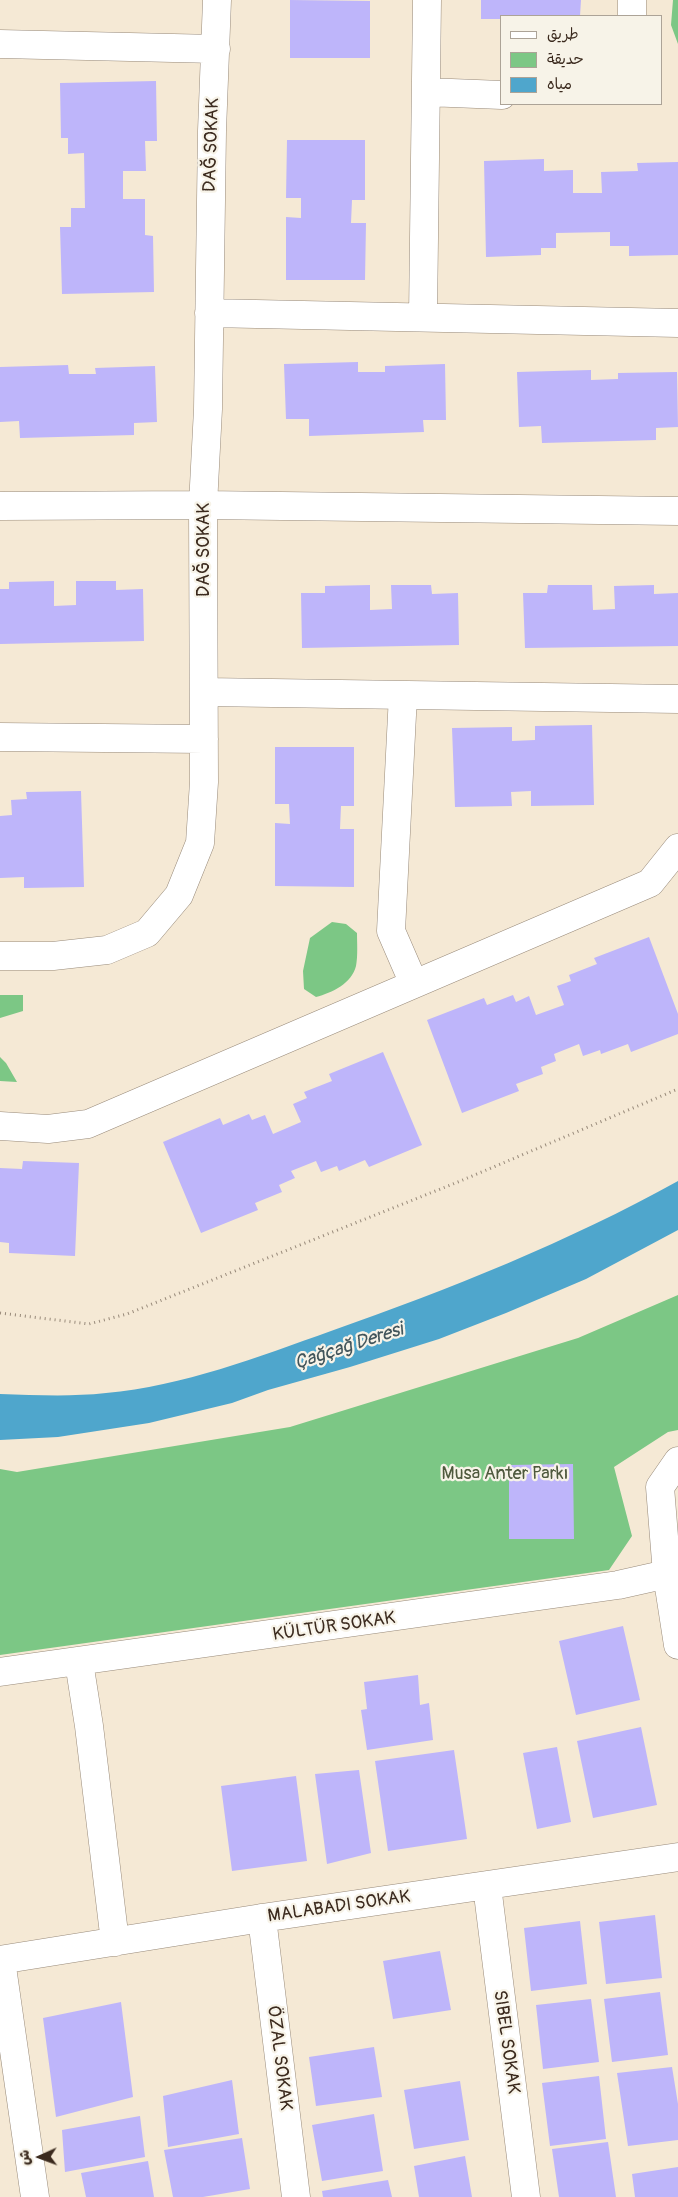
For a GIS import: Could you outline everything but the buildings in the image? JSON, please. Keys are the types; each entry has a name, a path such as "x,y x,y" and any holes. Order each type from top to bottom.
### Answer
{"street":[{"name":"DAĞ SOKAK","path":"0,956 53,956 107,950 147,933 179,895 200,843 204,782 205,692 203,505 208,409 218,0"},
{"path":"423,317 426,0"},
{"path":"632,0 632,15"},
{"path":"0,44 216,49"},
{"path":"426,92 500,95"},
{"path":"209,313 678,323"},
{"path":"0,506 203,505 678,511"},
{"path":"205,692 678,699"},
{"path":"403,695 391,931 414,984"},
{"path":"0,737 204,738"},
{"path":"0,1126 48,1129 88,1124 650,883 678,848"},
{"path":"678,1461 660,1488 667,1574 678,1645"},
{"name":"KÜLTÜR SOKAK","path":"0,1672 618,1585 667,1574"},
{"path":"79,1662 89,1726 115,1942"},
{"name":"MALABADI SOKAK","path":"1,1960 262,1918 678,1857"},
{"name":"SIBEL SOKAK","path":"487,1886 526,2197"},
{"name":"ÖZAL SOKAK","path":"262,1918 296,2197"},
{"path":"1,1960 35,2197"}],"path":[{"path":"0,1313 89,1324 127,1314 458,1182 678,1088"}],"green space":[{"path":"673,0 678,0 678,44 671,25"},
{"path":"332,922 346,924 357,933 356,966 354,972 341,986 316,997 304,989 303,971 310,938"},
{"path":"0,995 23,995 23,1011 0,1018"},
{"path":"0,1057 6,1063 17,1082 0,1081"},
{"name":"Musa Anter Parkı","path":"678,1295 678,1430 668,1432 614,1467 632,1536 609,1570 0,1655 0,1469 17,1472 290,1427 578,1338"}],"water":[{"name":"Çağçağ Deresi","path":"678,1181 678,1230 586,1279 439,1339 268,1390 232,1403 149,1423 58,1437 0,1440 0,1394 66,1395 106,1393 163,1384 220,1369 376,1315 508,1263 594,1224"}]}
